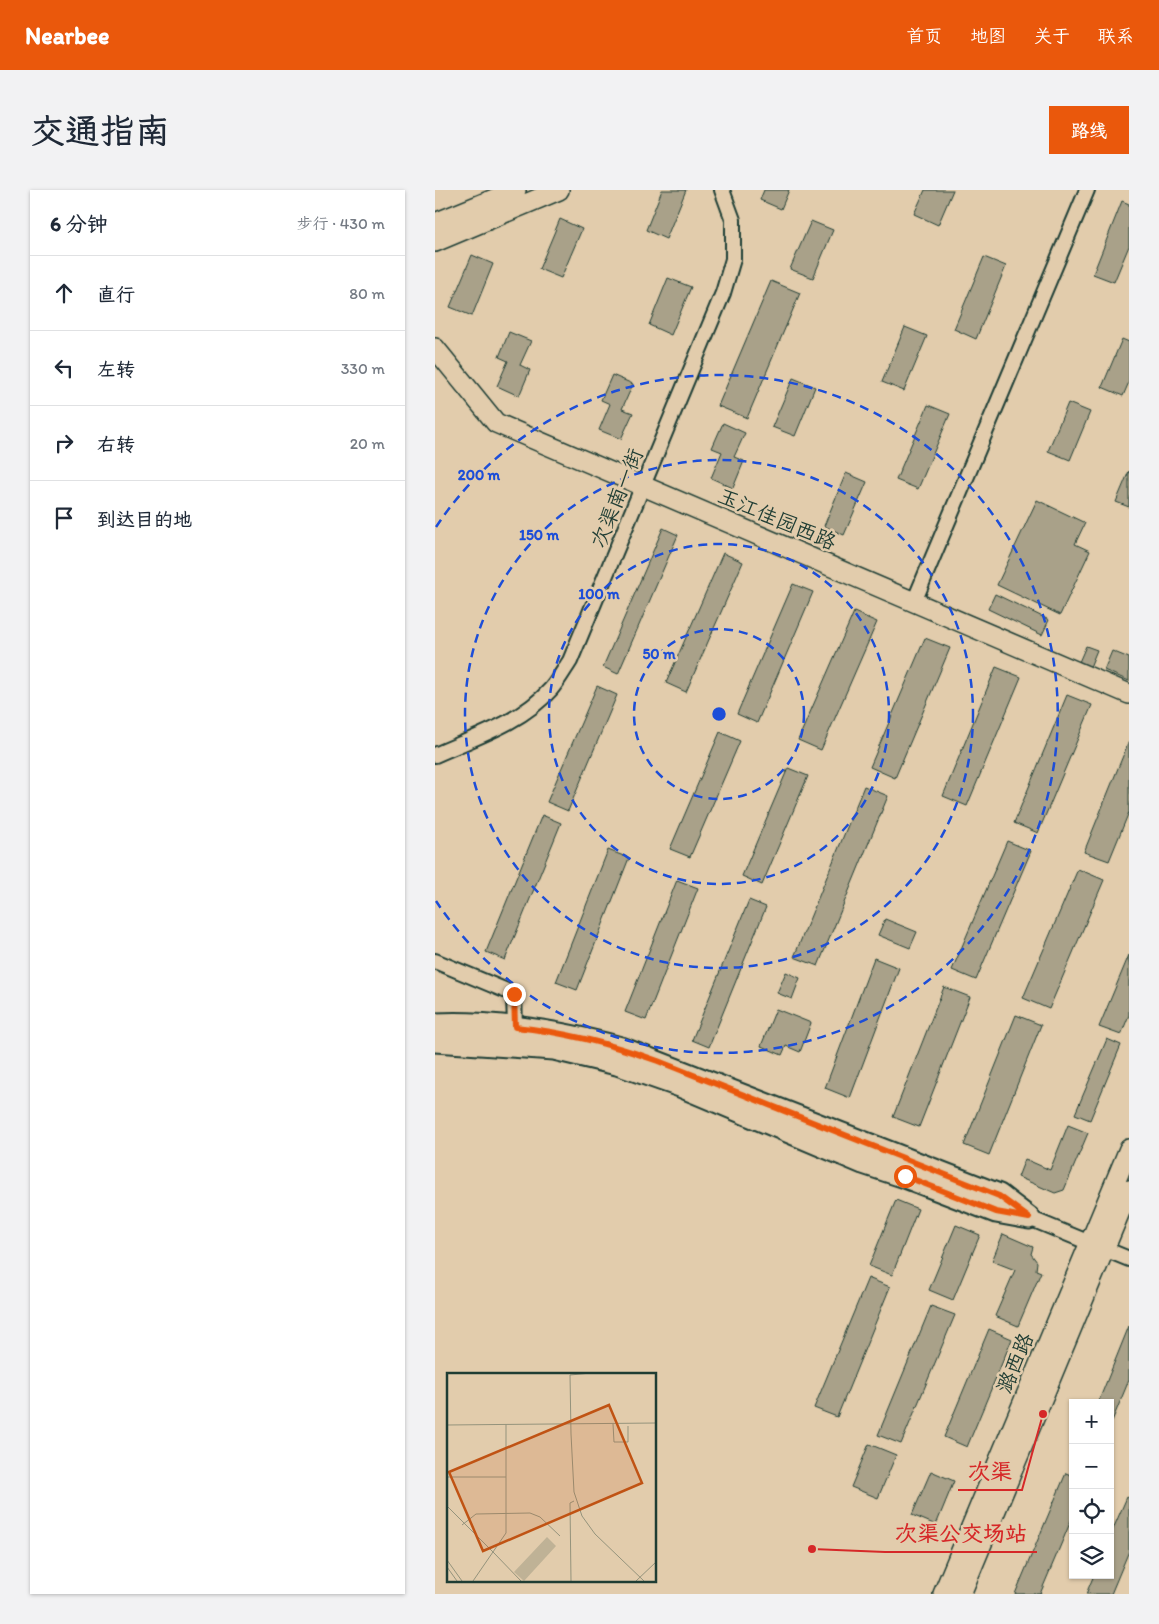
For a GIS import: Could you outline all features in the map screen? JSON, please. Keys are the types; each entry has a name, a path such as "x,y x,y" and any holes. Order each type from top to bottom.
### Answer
{"main road":[{"path":"435,1024 515,1027 557,1032 621,1048 999,1196 1029,1218"},
{"path":"435,1041 554,1049 617,1064 680,1086 863,1163 905,1176 996,1212 1029,1218"}],"street":[{"path":"435,223 517,190"},
{"path":"435,242 559,190"},
{"name":"次渠南一街","path":"435,755 503,725 531,708 552,689 570,661 723,293 733,259 733,220 722,190"},
{"path":"914,602 1087,190"},
{"name":"玉江佳园西路","path":"435,348 496,423 1129,694"},
{"path":"435,961 514,994 515,1027"},
{"name":"潞西路","path":"961,1594 1097,1246 1129,1149"},
{"name":"潞西路","path":"943,1594 1097,1246 1129,1190"},
{"path":"1029,1218 1129,1259"}],"building":[{"path":"662,190 686,190 666,239 646,230"},
{"path":"764,190 789,190 781,209 760,200"},
{"path":"925,190 953,190 938,225 914,214"},
{"path":"1122,201 1129,204 1129,246 1114,282 1093,274"},
{"path":"560,219 582,229 561,278 539,269"},
{"path":"811,221 833,230 813,278 790,269"},
{"path":"472,255 493,264 472,316 450,307"},
{"path":"984,257 1006,266 976,339 954,329"},
{"path":"668,278 691,287 671,335 649,325"},
{"path":"771,281 800,293 747,418 718,406"},
{"path":"905,327 927,336 904,391 882,382"},
{"path":"509,332 531,341 520,365 530,370 519,396 497,386 508,361 499,357"},
{"path":"1122,339 1129,342 1129,382 1123,396 1102,387"},
{"path":"612,375 633,384 622,409 633,413 621,439 599,430 610,404 601,400"},
{"path":"793,378 815,387 795,436 772,427"},
{"path":"1068,403 1090,412 1070,460 1048,451"},
{"path":"928,405 950,414 918,489 896,480"},
{"path":"723,423 745,433 734,457 744,461 733,488 711,478 722,452 712,448"},
{"path":"1129,471 1129,507 1116,502"},
{"path":"846,473 867,482 844,535 824,526"},
{"path":"1037,500 1085,523 1075,544 1090,551 1060,615 997,585"},
{"path":"663,528 678,535 618,674 603,667"},
{"path":"723,553 743,562 686,692 666,683"},
{"path":"793,584 813,592 757,723 737,714"},
{"path":"995,594 1049,620 1042,635 988,609"},
{"path":"854,612 877,622 821,750 798,740"},
{"path":"925,638 950,648 895,778 870,767"},
{"path":"1086,646 1097,650 1090,667 1079,662"},
{"path":"1112,651 1129,658 1129,681 1104,670"},
{"path":"996,667 1021,677 967,806 943,796"},
{"path":"597,686 617,695 568,811 547,802"},
{"path":"1067,695 1092,705 1038,833 1014,823"},
{"path":"720,732 740,741 690,857 670,849"},
{"path":"1129,741 1129,812 1109,861 1084,852"},
{"path":"788,768 808,776 762,885 742,876"},
{"path":"864,786 888,796 818,966 794,957"},
{"path":"542,815 561,823 505,960 486,952"},
{"path":"1007,841 1031,851 976,980 952,970"},
{"path":"608,850 629,858 577,990 556,982"},
{"path":"1078,869 1104,880 1049,1009 1023,998"},
{"path":"677,880 698,888 646,1020 625,1012"},
{"path":"749,900 766,907 709,1047 692,1040"},
{"path":"885,919 917,932 910,948 878,935"},
{"path":"1129,955 1129,1015 1121,1035 1099,1027"},
{"path":"874,958 899,968 850,1098 825,1088"},
{"path":"786,972 800,978 792,999 777,993"},
{"path":"944,987 970,997 919,1127 893,1117"},
{"path":"776,1009 811,1023 800,1052 786,1046 782,1055 761,1046"},
{"path":"1016,1015 1041,1025 989,1155 964,1145"},
{"path":"1107,1039 1121,1045 1090,1120 1075,1114"},
{"path":"1068,1125 1088,1133 1064,1190 1055,1193 1018,1177 1025,1159 1050,1170"},
{"path":"896,1200 918,1209 892,1275 869,1266"},
{"path":"956,1225 980,1235 953,1300 929,1290"},
{"path":"1003,1234 1033,1247 1031,1254 1037,1262 1036,1270 1041,1272 1018,1326 995,1316 1015,1270 992,1261"},
{"path":"868,1278 890,1287 837,1417 814,1408"},
{"path":"931,1306 955,1315 901,1444 878,1435"},
{"path":"1129,1326 1129,1380 1114,1416 1114,1399 1100,1399"},
{"path":"989,1329 1012,1339 967,1447 944,1437"},
{"path":"869,1444 896,1455 878,1498 851,1487"},
{"path":"931,1471 954,1481 936,1525 912,1515"},
{"path":"1066,1473 1069,1474 1069,1525 1040,1594 1015,1594"},
{"path":"1127,1497 1129,1498 1129,1551 1111,1594 1086,1594 1092,1579 1114,1579 1114,1527"}],"place":[{"name":"次渠","path":"1043,1414"},
{"name":"次渠公交场站","path":"812,1549"}],"route":[{"path":"514,994 515,1027 557,1032 621,1048 658,1061 999,1196 1029,1218 996,1212 905,1176"}]}
